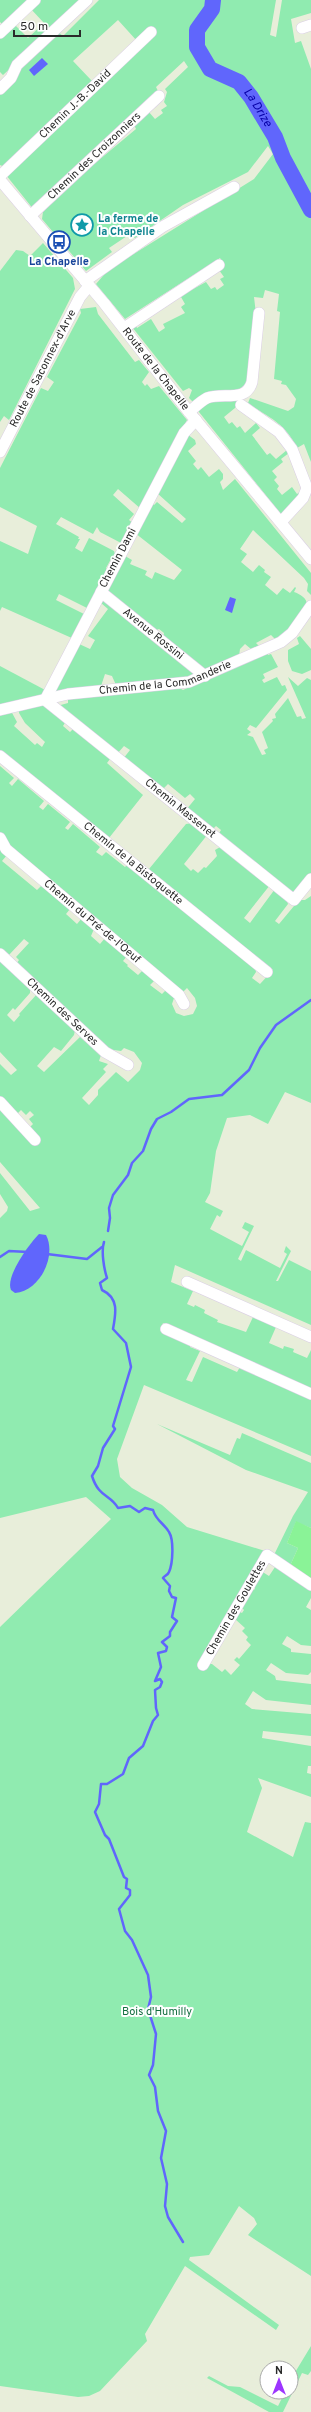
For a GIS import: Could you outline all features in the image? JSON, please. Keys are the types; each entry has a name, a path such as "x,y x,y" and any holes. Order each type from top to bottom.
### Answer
{"street":[{"path":"0,33 35,0"},
{"path":"0,89 11,78 17,65 86,0"},
{"name":"Chemin J.-B.-David","path":"0,176 151,32"},
{"name":"Chemin des Croizonniers","path":"30,216 159,96"},
{"name":"Route de la Chapelle","path":"0,180 124,328 193,416 311,559"},
{"name":"Route de Saconnex-d'Arve","path":"0,452 87,283 162,227 234,187"},
{"path":"124,328 218,265"},
{"name":"Chemin Dami","path":"45,700 193,416 206,398 241,394 248,390 252,382 259,313"},
{"path":"241,405 279,432 292,449 307,488 303,498 281,522"},
{"name":"Avenue Rossini","path":"101,592 205,676"},
{"name":"Chemin de la Commanderie","path":"0,710 76,693 182,683 205,676 281,642 292,633 311,606"},
{"name":"Chemin Massenet","path":"45,700 294,900 311,879"},
{"name":"Chemin de la Bistoquette","path":"0,756 267,972"},
{"name":"Chemin du Pré-de-l'Oeuf","path":"0,838 6,849 179,995 184,1004"},
{"name":"Chemin des Serves","path":"0,954 106,1052 128,1065"},
{"path":"0,1102 35,1140"},
{"path":"187,1282 311,1337"},
{"path":"166,1329 311,1394"},
{"name":"Chemin des Goulettes","path":"203,1666 267,1555 311,1585"}],"green space":[{"path":"0,0 31,0 4,26 0,22"},
{"path":"39,0 84,0 3,75 0,72 0,36 14,24 28,38 44,23 30,8"},
{"path":"99,0 276,0 270,35 276,37 282,0 311,0 311,13 291,19 295,43 301,41 311,69 311,462 304,444 297,448 287,432 281,426 248,403 250,398 288,411 294,407 296,399 286,385 281,384 282,381 274,379 280,312 277,311 279,294 265,290 263,298 254,297 256,314 247,386 235,392 193,402 189,398 192,390 189,388 183,391 132,327 136,326 137,328 151,319 159,332 165,328 163,324 185,313 181,307 185,304 181,297 182,295 206,282 211,289 215,287 217,290 224,285 220,279 224,277 219,270 224,264 220,258 125,319 96,284 108,270 254,179 273,154 268,146 248,172 183,205 135,238 130,234 109,248 112,252 86,271 42,219 43,212 81,175 136,129 134,125 148,111 155,119 163,113 161,110 167,106 164,102 167,92 165,89 188,67 184,61 156,87 158,91 34,210 6,175 137,41 118,20 73,61 92,81 5,167 0,165 0,92 20,66 57,31 63,36"},
{"path":"43,243 73,278 75,289 9,420 4,416 0,422 0,271 16,250 23,251 30,256"},
{"path":"96,307 98,314 135,362 139,360 149,372 142,382 145,386 147,384 151,389 159,386 187,420 141,509 118,489 113,495 134,514 129,520 134,524 123,544 100,532 97,527 93,534 61,517 56,524 79,537 78,539 80,539 75,548 82,552 89,538 114,551 116,558 111,559 106,568 108,571 89,609 59,594 56,600 86,615 74,639 2,607 0,611 0,541 28,554 37,526 0,507 0,468 41,388 48,391 54,382 47,377 81,313 80,309"},
{"path":"242,398 235,408 224,417 229,424 232,422 237,428 240,426 245,433 256,423 260,428 252,435 267,455 270,453 276,459 287,450 289,453 281,459 283,462 272,471 277,477 274,480 279,486 277,489 282,495 292,487 297,494 301,491 285,514 281,514 198,409 208,401"},
{"path":"187,434 195,440 196,444 188,451 196,461 193,464 198,470 201,467 209,477 219,469 223,474 223,479 220,482 223,490 235,479 311,573 311,595 307,591 308,584 304,578 253,530 240,549 247,554 241,562 253,572 259,565 265,570 264,572 271,577 265,585 277,595 283,588 290,593 295,587 294,592 304,598 307,605 286,633 275,639 271,635 256,643 260,647 251,649 245,644 240,649 239,656 209,670 201,670 163,639 164,633 159,629 154,631 108,594 107,588 125,556 132,560 130,564 147,571 145,575 152,579 155,572 174,580 182,570 135,533 151,502 154,505 157,502 182,523 186,519 157,493"},
{"path":"105,599 197,673 196,677 116,685 112,676 105,674 101,686 57,693 54,689 77,643 90,649 95,640 88,636 108,609 101,603 100,600"},
{"path":"300,636 311,649 311,670 302,674 292,671 288,661 288,650 299,644 297,638"},
{"path":"267,652 268,655 271,654 278,667 263,674 265,678 262,680 264,683 277,677 282,686 285,685 287,690 256,728 250,725 247,729 251,732 247,735 253,737 262,755 266,754 264,750 268,748 262,732 273,721 272,719 276,718 275,714 288,698 297,717 301,716 302,719 306,718 288,677 298,686 307,678 311,680 311,876 296,893 291,893 218,835 221,830 216,826 212,830 186,810 195,799 190,794 185,798 168,784 162,790 123,759 130,750 124,746 117,754 57,706 68,703 68,699 176,686 183,690"},
{"path":"0,666 47,691 43,695 0,706"},
{"path":"43,705 66,721 63,726 70,732 75,727 110,759 107,763 143,795 109,838 0,750 0,712 11,711 17,722 14,726 35,745 37,743 42,747 45,742 25,723 19,713 19,709"},
{"name":"Bois d'Humilly","path":"0,766 14,778 9,783 12,786 18,779 44,801 39,807 43,810 48,804 70,822 65,828 68,830 73,824 100,847 96,852 102,856 106,852 125,867 128,864 255,967 256,972 252,978 260,984 273,970 149,869 186,824 193,823 208,834 184,864 191,871 193,869 198,873 204,867 206,868 217,856 215,850 222,846 270,885 244,918 250,923 275,889 286,898 288,904 275,921 279,924 299,900 305,900 311,896 311,1103 285,1092 268,1124 250,1115 227,1118 216,1151 210,1193 205,1202 223,1211 220,1217 217,1215 210,1229 242,1246 249,1232 242,1228 245,1222 254,1226 238,1259 241,1261 246,1250 280,1268 287,1254 284,1252 286,1246 291,1251 276,1281 278,1281 289,1260 311,1271 311,1325 175,1265 171,1282 193,1291 187,1304 194,1307 195,1305 205,1310 204,1313 218,1320 217,1322 246,1332 253,1317 276,1327 269,1343 283,1349 284,1346 294,1349 293,1352 307,1358 311,1350 311,1391 163,1323 160,1331 190,1344 190,1347 200,1351 186,1380 192,1382 203,1357 237,1372 240,1367 311,1399 311,1456 144,1385 117,1459 120,1477 132,1488 162,1505 187,1527 265,1551 208,1664 212,1664 222,1672 225,1669 231,1675 240,1665 234,1660 237,1657 239,1659 251,1645 246,1640 248,1637 242,1631 245,1628 235,1619 240,1612 242,1613 244,1610 242,1608 248,1593 255,1589 254,1584 261,1571 269,1576 275,1567 311,1591 311,1598 306,1607 311,1610 311,1646 301,1645 287,1636 282,1644 291,1649 291,1652 311,1654 311,1672 308,1675 286,1673 271,1663 266,1670 275,1676 276,1680 311,1684 311,1705 266,1700 253,1691 245,1704 252,1709 311,1714 311,1736 263,1731 262,1738 311,1746 311,1766 308,1766 307,1773 311,1774 311,1797 258,1778 262,1788 247,1832 293,1857 305,1822 311,1823 311,2276 248,2235 257,2224 254,2218 239,2206 209,2255 190,2257 189,2260 279,2325 276,2330 185,2266 145,2334 147,2341 100,2391 89,2396 78,2397 0,2386 0,1627 111,1519 86,1497 0,1518 0,1218 7,1211 8,1207 0,1194 0,1173 30,1211 40,1208 0,1162 0,1106 29,1128 33,1124 29,1119 34,1115 30,1111 26,1115 21,1110 16,1115 0,1100 0,1064 11,1075 17,1070 0,1052 0,960 30,988 30,993 15,1010 13,1008 7,1015 14,1022 20,1015 19,1014 37,994 75,1030 74,1035 61,1051 54,1047 37,1066 44,1072 80,1037 101,1055 99,1061 108,1064 103,1069 106,1072 82,1098 89,1105 98,1095 98,1090 116,1072 128,1082 140,1070 142,1063 134,1052 124,1048 121,1051 107,1049 16,964 19,960 16,957 29,943 24,939 8,956 0,949 0,849 7,855 2,861 37,890 42,885 70,909 66,914 77,924 82,918 94,929 91,936 100,944 105,938 127,956 123,961 128,965 127,966 138,975 143,970 155,980 150,985 162,994 166,990 174,998 172,1004 176,1013 184,1016 193,1014 197,1006 195,998 187,988 183,992 7,843 0,832"},
{"path":"157,1424 230,1455 237,1438 240,1439 242,1433 311,1463 311,1528 296,1522 287,1543 298,1548 289,1568 273,1557 293,1516 308,1492 246,1470"},
{"path":"296,1521 311,1528 311,1581 289,1568 298,1548 287,1543"},
{"path":"311,2346 311,2371 308,2375 302,2373 299,2379 299,2366"},
{"path":"209,2376 228,2386 240,2387 259,2396 259,2400 266,2400 278,2406 281,2400 289,2400 283,2412 269,2412 207,2378"}],"shaded area":[{"path":"42,58 48,64 34,76 29,70"},
{"path":"230,597 236,599 232,613 225,610"},
{"path":"39,1234 46,1235 49,1243 48,1262 39,1279 32,1286 24,1291 15,1293 11,1290 11,1277 24,1253"}],"waterway":[{"name":"La Drize","path":"213,0 212,9 197,30 197,47 210,69 239,82 251,97 275,137 283,158 311,210"},
{"path":"108,1231 110,1218 109,1208 113,1195 128,1175 132,1163 143,1151 151,1129 157,1119 171,1112 189,1099 222,1095 249,1070 260,1048 276,1025 311,1000"},
{"path":"104,1242 103,1260 107,1278 100,1283 102,1290 107,1293 114,1302 115,1317 113,1329 126,1343 131,1367 113,1426 115,1429 103,1448 98,1466 92,1476 101,1492 112,1500 118,1508 130,1506 139,1512 145,1508 153,1510 156,1517 169,1532 172,1540 171,1563 168,1573 163,1578 170,1586 169,1591 172,1597 176,1598 172,1617 177,1621 170,1632 170,1636 162,1642 167,1647 166,1651 158,1653 161,1667 155,1681 160,1679 162,1682 160,1687 155,1690 158,1715 153,1721 143,1746 129,1758 123,1774 107,1784 101,1784 99,1804 95,1812 105,1835 109,1839 124,1877 127,1879 126,1888 130,1890 130,1895 119,1909 125,1931 132,1940 148,1975 151,1997 148,2009 156,2034 153,2065 149,2075 155,2087 158,2111 166,2131 161,2158 167,2184 165,2206 168,2217 183,2242"},
{"path":"47,1254 87,1259 102,1247"},
{"path":"0,1257 9,1251 28,1252"}],"place":[{"name":"La ferme de la Chapelle","path":"82,225"},
{"name":"La Chapelle","path":"59,242"}]}
